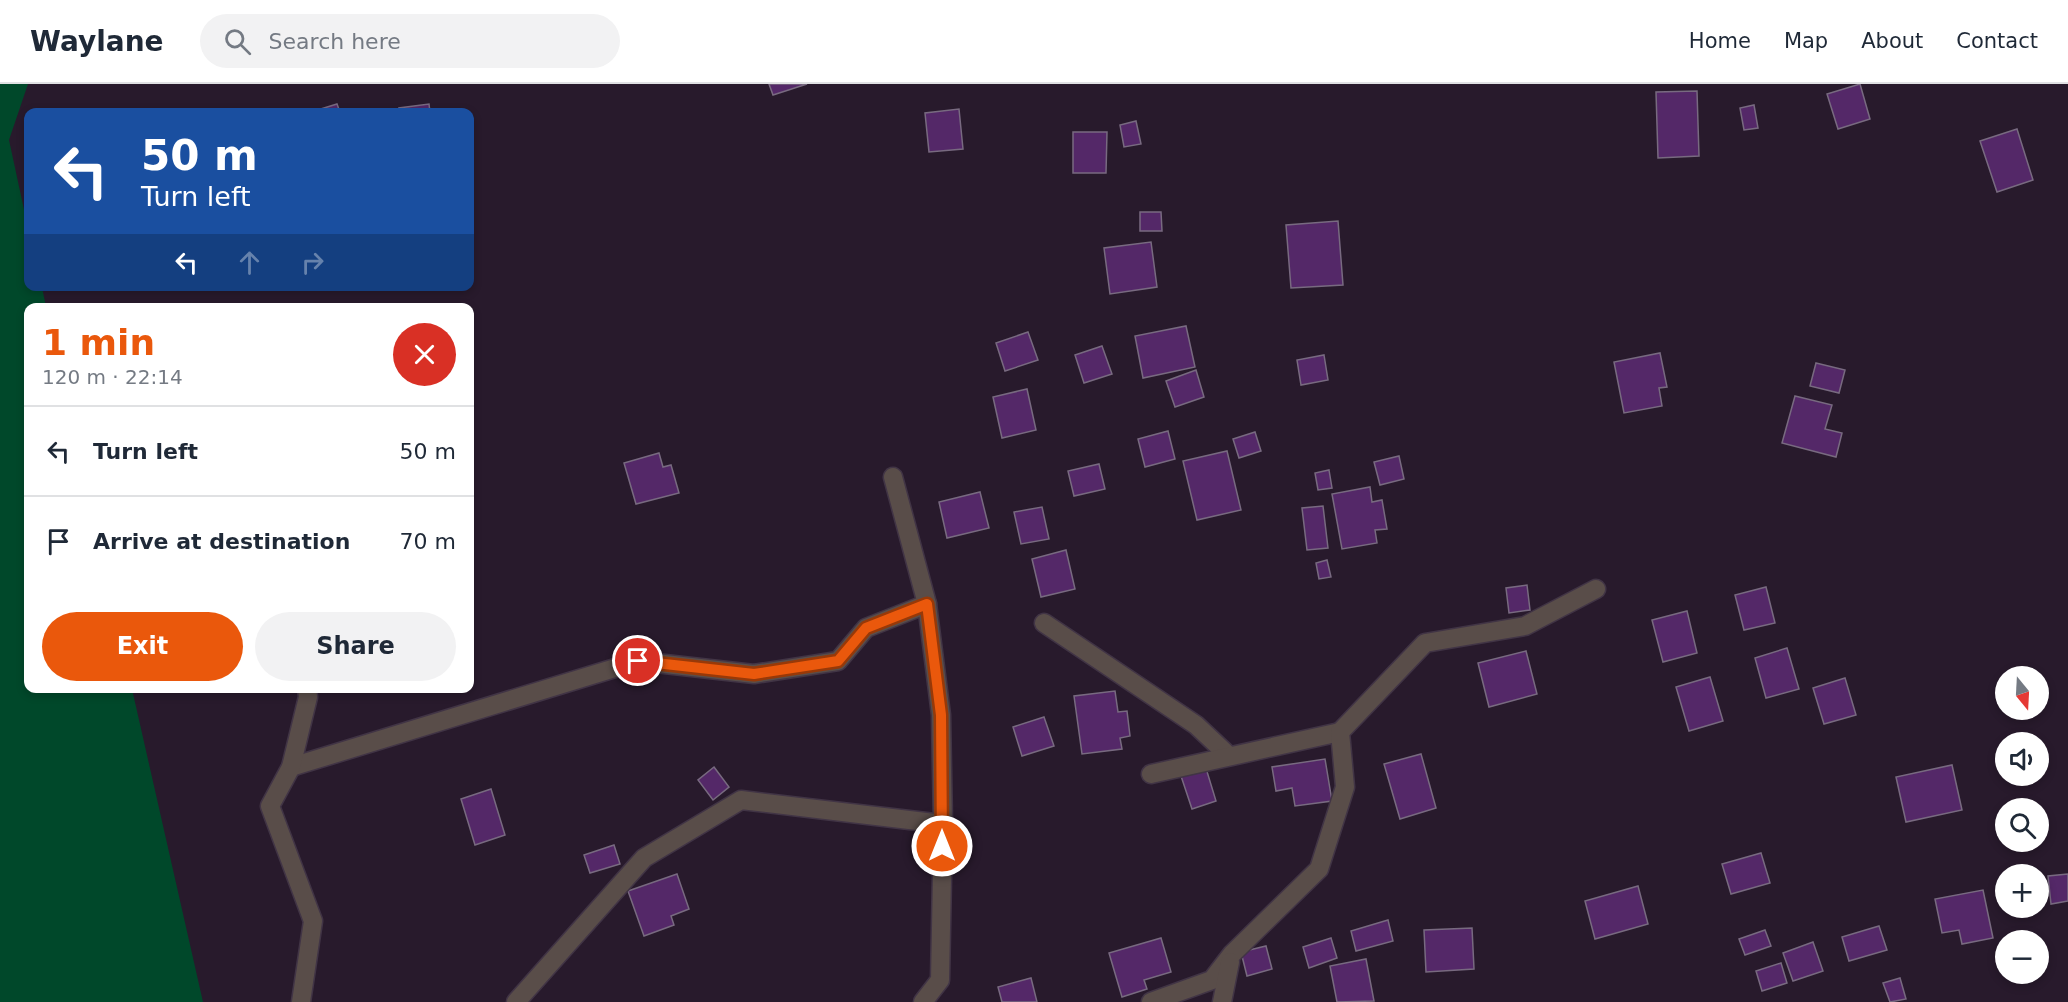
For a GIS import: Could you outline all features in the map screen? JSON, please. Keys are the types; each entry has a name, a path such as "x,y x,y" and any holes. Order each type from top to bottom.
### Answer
{"street":[{"path":"893,477 927,604 941,715 943,824 940,980 923,1002"},
{"path":"1151,774 1340,732 1425,643 1524,626 1596,589"},
{"path":"291,767 638,661 754,674 838,661 866,628 927,604"},
{"path":"1044,623 1196,725 1229,756"},
{"path":"301,1002 313,921 270,806 291,767 308,693"},
{"path":"1151,1002 1212,980 1232,954 1319,869 1345,787 1340,732"},
{"path":"516,1002 644,858 741,801 943,824"},
{"path":"1222,1002 1232,954"}],"green space":[{"path":"0,84 28,84 9,140 24,209 24,291 43,291 45,303 24,303 24,693 133,693 203,1002 0,1002"}],"building":[{"path":"769,84 807,84 773,95"},
{"path":"1860,84 1870,119 1838,129 1827,94"},
{"path":"1697,91 1699,156 1658,158 1656,92"},
{"path":"337,104 338,108 324,108"},
{"path":"429,104 430,108 399,108"},
{"path":"1754,105 1758,128 1744,130 1740,108"},
{"path":"959,109 963,149 929,152 925,113"},
{"path":"1136,121 1141,144 1124,147 1120,125"},
{"path":"2017,129 2033,180 1997,192 1980,141"},
{"path":"1073,132 1107,132 1106,173 1073,173"},
{"path":"1140,212 1161,212 1162,231 1140,231"},
{"path":"1338,221 1343,285 1291,288 1286,225"},
{"path":"1151,242 1157,287 1110,294 1104,248"},
{"path":"1186,326 1195,367 1143,378 1135,336"},
{"path":"1028,332 1038,360 1005,371 996,343"},
{"path":"1102,346 1112,374 1084,383 1075,355"},
{"path":"1660,353 1667,387 1659,388 1662,406 1624,413 1614,362"},
{"path":"1324,355 1328,380 1301,385 1297,360"},
{"path":"1816,363 1845,370 1839,393 1810,386"},
{"path":"1196,370 1204,397 1175,407 1166,381"},
{"path":"1027,389 1036,430 1002,438 993,397"},
{"path":"1795,396 1832,405 1825,429 1842,433 1836,457 1782,443"},
{"path":"1168,431 1175,459 1145,467 1138,439"},
{"path":"1255,432 1261,451 1239,458 1233,439"},
{"path":"1227,451 1241,510 1197,520 1183,461"},
{"path":"659,453 663,467 671,465 679,493 636,504 624,463"},
{"path":"1399,456 1404,479 1380,485 1374,462"},
{"path":"1099,464 1105,489 1074,496 1068,471"},
{"path":"1329,470 1332,488 1318,490 1315,473"},
{"path":"1370,487 1372,502 1382,500 1387,529 1375,530 1377,543 1342,549 1332,494"},
{"path":"980,492 989,528 947,538 939,502"},
{"path":"1323,506 1328,548 1307,550 1302,508"},
{"path":"1042,507 1049,539 1021,544 1014,512"},
{"path":"1066,550 1075,589 1041,597 1032,559"},
{"path":"1327,560 1331,577 1319,579 1316,563"},
{"path":"1527,585 1530,610 1509,613 1506,588"},
{"path":"1766,587 1775,623 1744,630 1735,595"},
{"path":"1687,611 1697,653 1663,662 1652,620"},
{"path":"1787,648 1799,689 1766,698 1755,658"},
{"path":"1526,651 1537,694 1489,707 1478,663"},
{"path":"1710,677 1723,721 1689,731 1676,687"},
{"path":"1845,678 1856,715 1824,724 1813,688"},
{"path":"1115,691 1118,712 1127,711 1130,736 1120,738 1122,749 1082,754 1074,696"},
{"path":"1044,717 1054,746 1022,756 1013,727"},
{"path":"1421,754 1436,808 1400,819 1384,764"},
{"path":"1325,759 1332,801 1295,806 1292,788 1276,791 1272,767"},
{"path":"1205,765 1216,801 1192,809 1180,773"},
{"path":"1952,765 1962,810 1906,822 1896,777"},
{"path":"714,767 729,787 713,800 698,780"},
{"path":"491,789 505,835 475,845 461,799"},
{"path":"614,845 620,864 590,873 584,855"},
{"path":"1761,853 1770,883 1731,894 1722,864"},
{"path":"677,874 689,909 671,916 674,925 644,936 628,891"},
{"path":"2068,874 2068,901 2051,904 2049,876"},
{"path":"1638,886 1648,924 1595,939 1585,901"},
{"path":"1983,890 1993,938 1962,944 1959,930 1942,933 1935,899"},
{"path":"1388,920 1393,941 1356,951 1351,931"},
{"path":"1879,926 1887,950 1849,961 1842,937"},
{"path":"1472,928 1474,969 1426,972 1424,930"},
{"path":"1765,930 1771,946 1745,955 1739,939"},
{"path":"1161,938 1171,972 1144,980 1147,989 1122,997 1109,953"},
{"path":"1331,938 1337,958 1309,968 1303,947"},
{"path":"1813,942 1823,971 1793,981 1783,953"},
{"path":"1266,946 1272,969 1247,976 1241,952"},
{"path":"1366,959 1374,1001 1337,1002 1330,966"},
{"path":"1781,963 1787,983 1762,991 1756,971"},
{"path":"1031,978 1037,1002 1002,1002 998,987"},
{"path":"1900,978 1906,999 1890,1002 1883,983"}],"route":[{"path":"638,661 754,674 838,661 866,628 927,604 941,715 942,846"}]}
